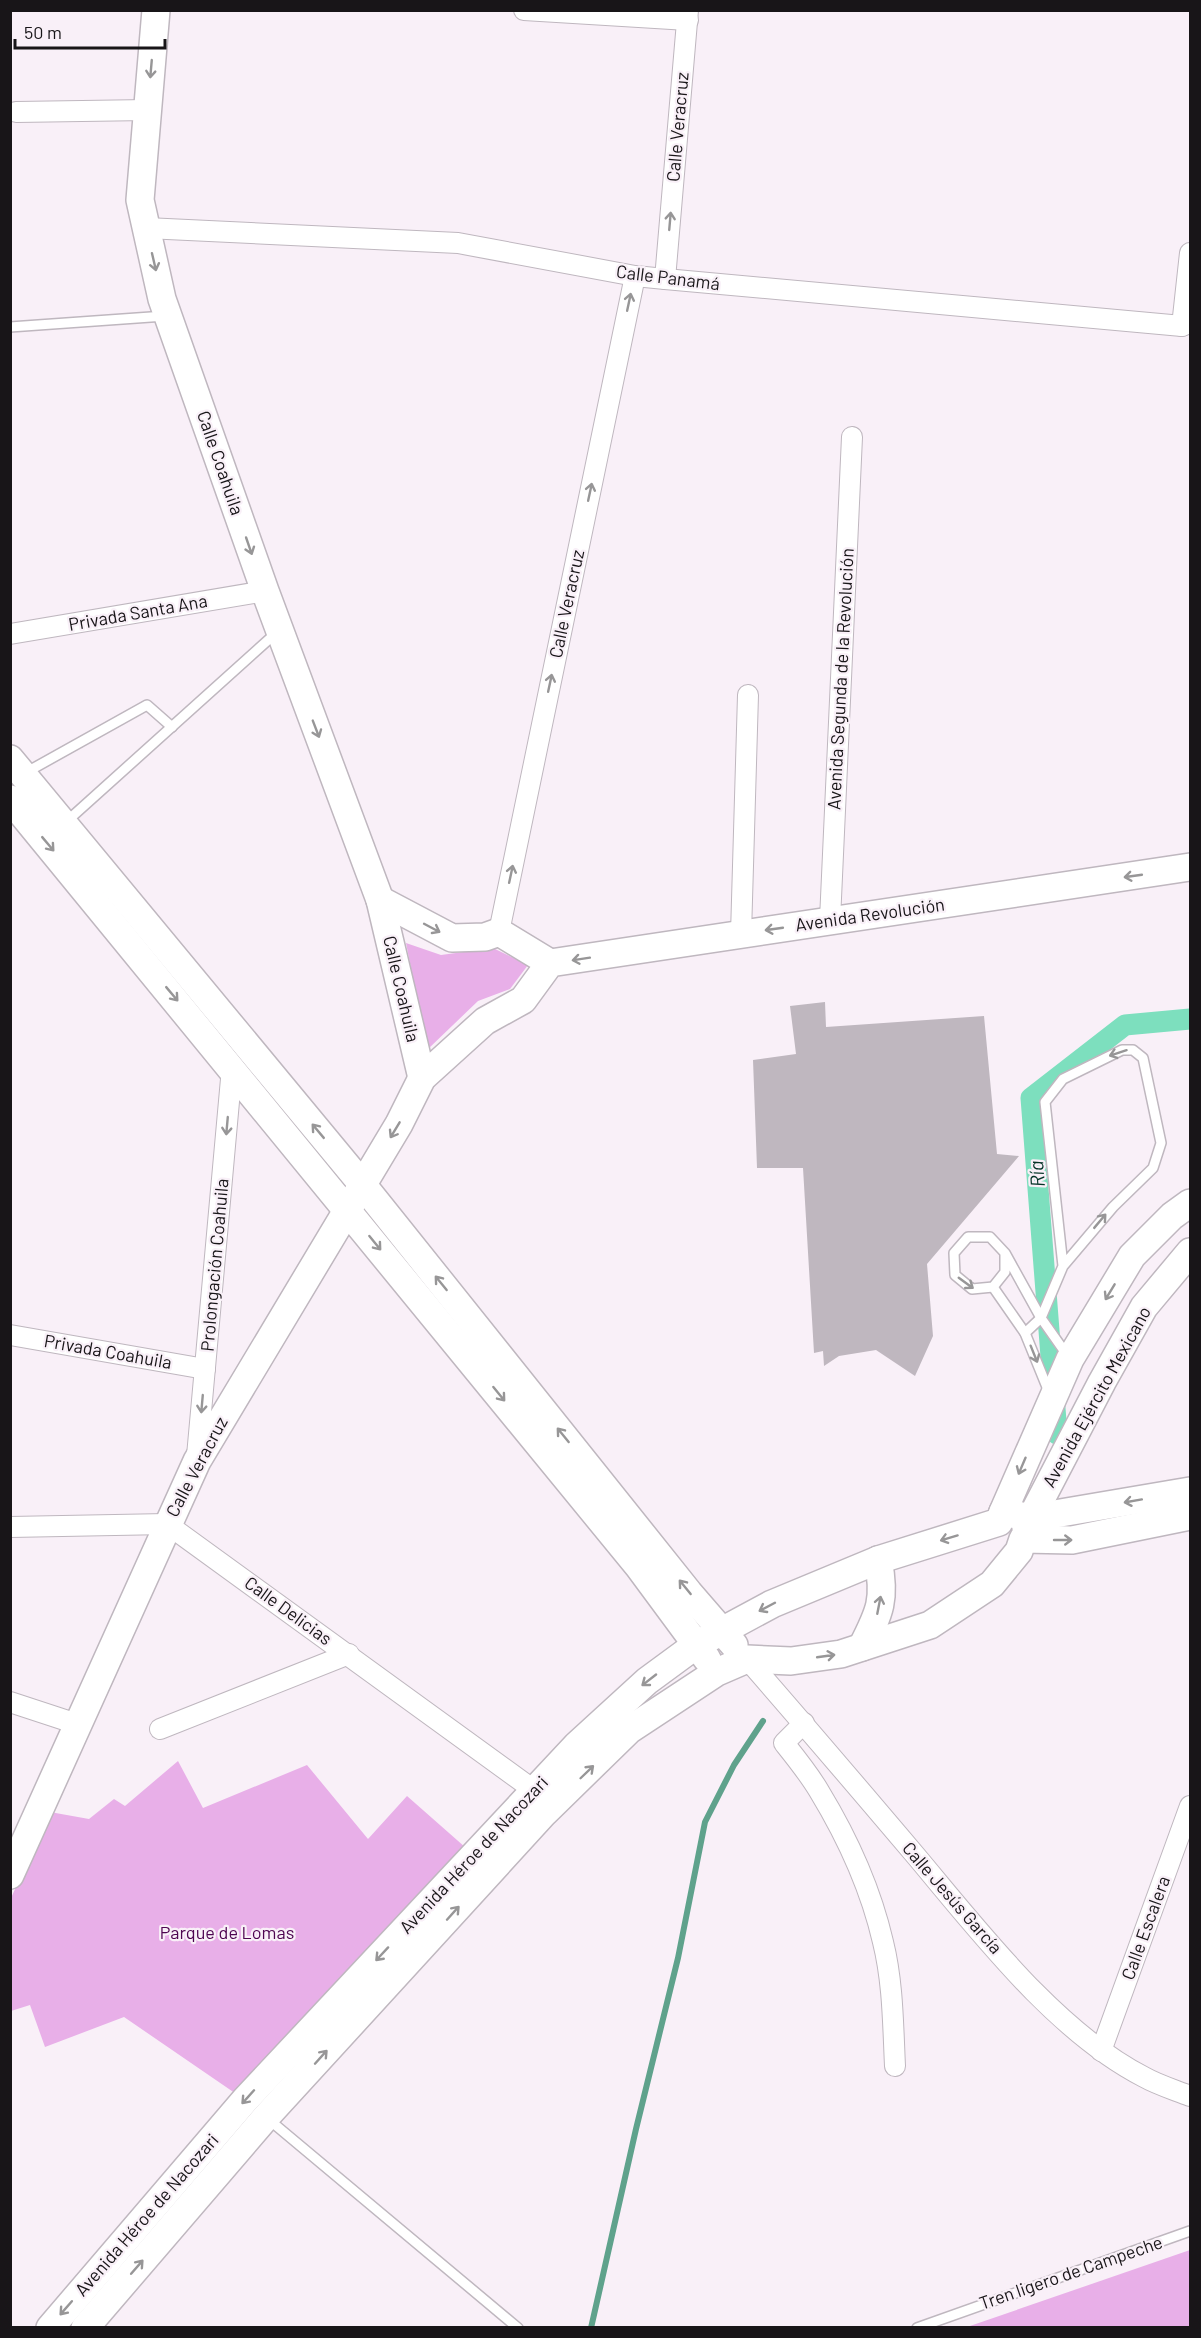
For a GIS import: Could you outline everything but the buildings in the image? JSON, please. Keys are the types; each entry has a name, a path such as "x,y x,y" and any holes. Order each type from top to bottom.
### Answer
{"main road":[{"name":"Calle Coahuila","path":"156,10 140,200 146,228 168,316 279,630 380,900 422,1078"},
{"path":"17,767 362,1184 722,1632 747,1659"},
{"path":"10,799 639,1567 717,1672"},
{"name":"Avenida Revolución","path":"550,963 1191,867"},
{"name":"Calle Coahuila","path":"380,900 452,938 485,938 499,932"},
{"path":"422,1078 485,1021 523,1000 550,963 499,932"},
{"name":"Calle Veracruz","path":"10,1875 197,1461 399,1124 422,1078"},
{"name":"Avenida Ejército Mexicano","path":"1001,1517 1070,1359 1132,1256 1172,1216 1191,1203"},
{"name":"Avenida Ejército Mexicano","path":"1027,1528 1102,1382 1144,1307 1191,1252"},
{"name":"Avenida Héroe de Nacozari","path":"1027,1528 1191,1491"},
{"name":"Avenida Héroe de Nacozari","path":"85,2328 539,1802 577,1745 647,1681 696,1645 772,1604 878,1560 1001,1517 1027,1528 1072,1540 1191,1516"},
{"name":"Avenida Héroe de Nacozari","path":"50,2328 217,2133 539,1802 629,1730 717,1672 747,1659 791,1661 841,1654 930,1625 992,1584 1019,1551 1027,1528"},
{"path":"862,1647 877,1618 883,1586 878,1560"},
{"path":"217,2133 237,2152"}],"street":[{"path":"524,10 688,15"},
{"name":"Calle Veracruz","path":"665,279 688,15"},
{"path":"16,112 148,110"},
{"name":"Calle Panamá","path":"146,228 458,243 635,276 1186,325"},
{"path":"1186,325 1191,253"},
{"name":"Calle Veracruz","path":"499,932 635,276"},
{"name":"Avenida Segunda de la Revolución","path":"831,920 852,437"},
{"name":"Privada Santa Ana","path":"10,634 265,591"},
{"path":"741,934 748,695"},
{"name":"Prolongación Coahuila","path":"197,1461 232,1068"},
{"name":"Privada Coahuila","path":"10,1335 205,1369"},
{"path":"10,1527 167,1524"},
{"name":"Calle Delicias","path":"167,1524 348,1654 539,1802"},
{"path":"160,1729 348,1654"},
{"name":"Calle Jesús García","path":"747,1659 804,1723 983,1936 1058,2015 1101,2051 1144,2078 1191,2096"},
{"path":"10,1702 77,1724"},
{"path":"804,1723 784,1743 818,1789 846,1839 867,1893 883,1943 893,2005 895,2066"},
{"name":"Calle Escalera","path":"1101,2051 1191,1806"}],"lane":[{"path":"10,327 168,316"},
{"path":"64,824 279,630"},
{"path":"17,767 147,705 172,727"},
{"path":"1026,1333 1041,1317 1063,1266 1113,1206 1153,1168 1161,1143 1143,1058 1133,1050 1122,1050 1063,1079 1045,1102 1063,1266"},
{"path":"1005,1252 1005,1272 993,1287 972,1289 955,1275 954,1253 968,1237 990,1237 1005,1252 1041,1317 1070,1359"},
{"path":"993,1287 1026,1333 1052,1398"},
{"path":"266,2117 518,2328"},
{"name":"Tren ligero de Campeche","path":"917,2328 1191,2231"}],"green space":[{"path":"406,943 441,955 493,948 528,965 510,989 478,1001 427,1050"},
{"name":"Parque de Lomas","path":"178,1761 203,1808 307,1765 368,1839 407,1796 474,1855 245,2100 124,2017 45,2047 30,2005 11,2011 11,1898 50,1812 89,1819 114,1799 125,1806"},
{"path":"1190,2250 1190,2327 967,2327"}],"waterway":[{"name":"Ría","path":"1057,1434 1031,1098 1125,1025 1190,1019"},
{"path":"591,2328 678,1958 705,1822 734,1765 763,1721"}]}
